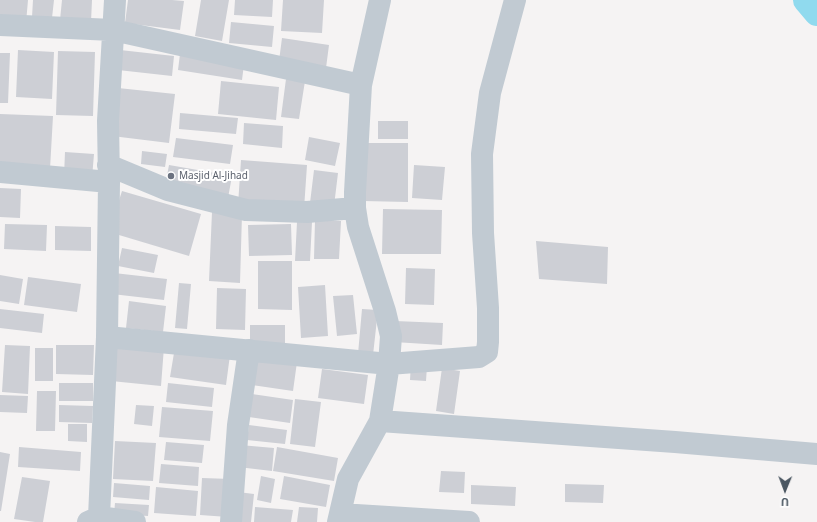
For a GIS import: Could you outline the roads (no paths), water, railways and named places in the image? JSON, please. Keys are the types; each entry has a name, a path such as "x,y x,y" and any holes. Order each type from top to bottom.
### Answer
{"street":[{"path":"115,0 108,121 107,337 94,520 135,522"},
{"path":"380,0 361,85 355,208 358,226 385,311 391,336 389,364 380,421 348,479 339,518 469,522"},
{"path":"107,337 389,364 480,357 486,352 488,342 488,308 483,233 482,154 490,93 516,0"},
{"path":"0,24 113,30 361,85"},
{"path":"0,172 108,173 246,210 307,212 355,208"},
{"path":"231,522 238,425 249,350"},
{"path":"380,421 817,454"}],"waterway":[{"path":"806,0 817,13"}],"place":[{"name":"Masjid Al-Jihad","path":"171,176"}]}
